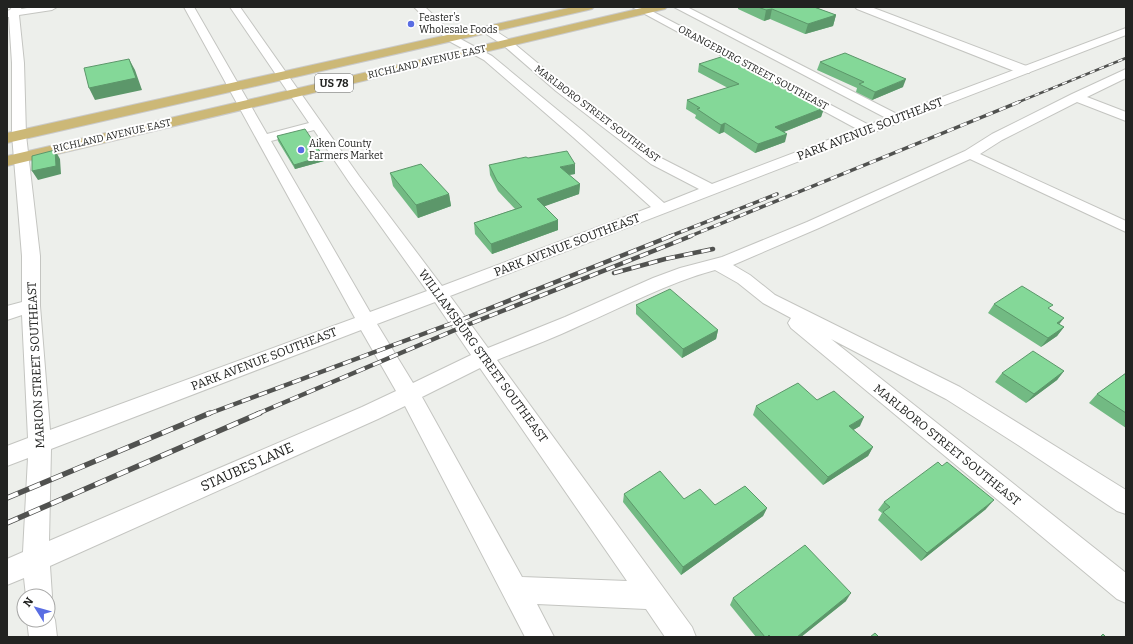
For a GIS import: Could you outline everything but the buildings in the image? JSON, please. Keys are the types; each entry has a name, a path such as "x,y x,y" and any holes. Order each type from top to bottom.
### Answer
{"main road":[{"name":"RICHLAND AVENUE EAST","path":"13,137 588,7"},
{"name":"RICHLAND AVENUE EAST","path":"15,159 295,92 507,44 640,9 661,7"}],"street":[{"path":"13,12 52,7"},
{"path":"189,7 233,87 409,394 540,637"},
{"name":"WILLIAMSBURG STREET SOUTHEAST","path":"235,7 354,179 484,357 682,637"},
{"name":"MARLBORO STREET SOUTHEAST","path":"419,7 451,38 488,58 578,134 662,209"},
{"name":"ORANGEBURG STREET SOUTHEAST","path":"679,7 897,119"},
{"path":"861,7 1024,70"},
{"name":"ORANGEBURG STREET SOUTHEAST","path":"640,9 869,130"},
{"name":"MARION STREET SOUTHEAST","path":"13,12 18,63 13,137 15,159 31,256 32,306 40,444 36,560 38,588"},
{"name":"MARLBORO STREET SOUTHEAST","path":"487,30 656,161 712,190"},
{"name":"PARK AVENUE SOUTHEAST","path":"7,456 662,209 1126,31"},
{"path":"507,74 535,67"},
{"path":"484,357 572,322 659,282 728,261 812,225 970,154 997,137 1076,97 1117,81"},
{"path":"1076,97 1126,117"},
{"path":"264,139 317,125"},
{"path":"970,154 1126,227"},
{"name":"MARLBORO STREET SOUTHEAST","path":"718,264 744,279 1126,590"},
{"name":"MARLBORO STREET SOUTHEAST","path":"769,299 953,393 1126,503"},
{"path":"7,313 32,306"},
{"name":"STAUBES LANE","path":"7,572 370,413 484,357"},
{"path":"514,590 653,596"}],"railway":[{"path":"1016,103 1126,58"},
{"path":"688,237 1019,102"},
{"path":"668,237 777,194"},
{"path":"208,414 458,321 671,236"},
{"path":"257,414 462,327 691,236"},
{"path":"614,273 665,259 713,249"},
{"path":"7,498 210,413"},
{"path":"7,523 260,413"}],"place":[{"name":"Feaster's Wholesale Foods","path":"411,24"},
{"name":"Aiken County Farmers Market","path":"301,150"}]}
